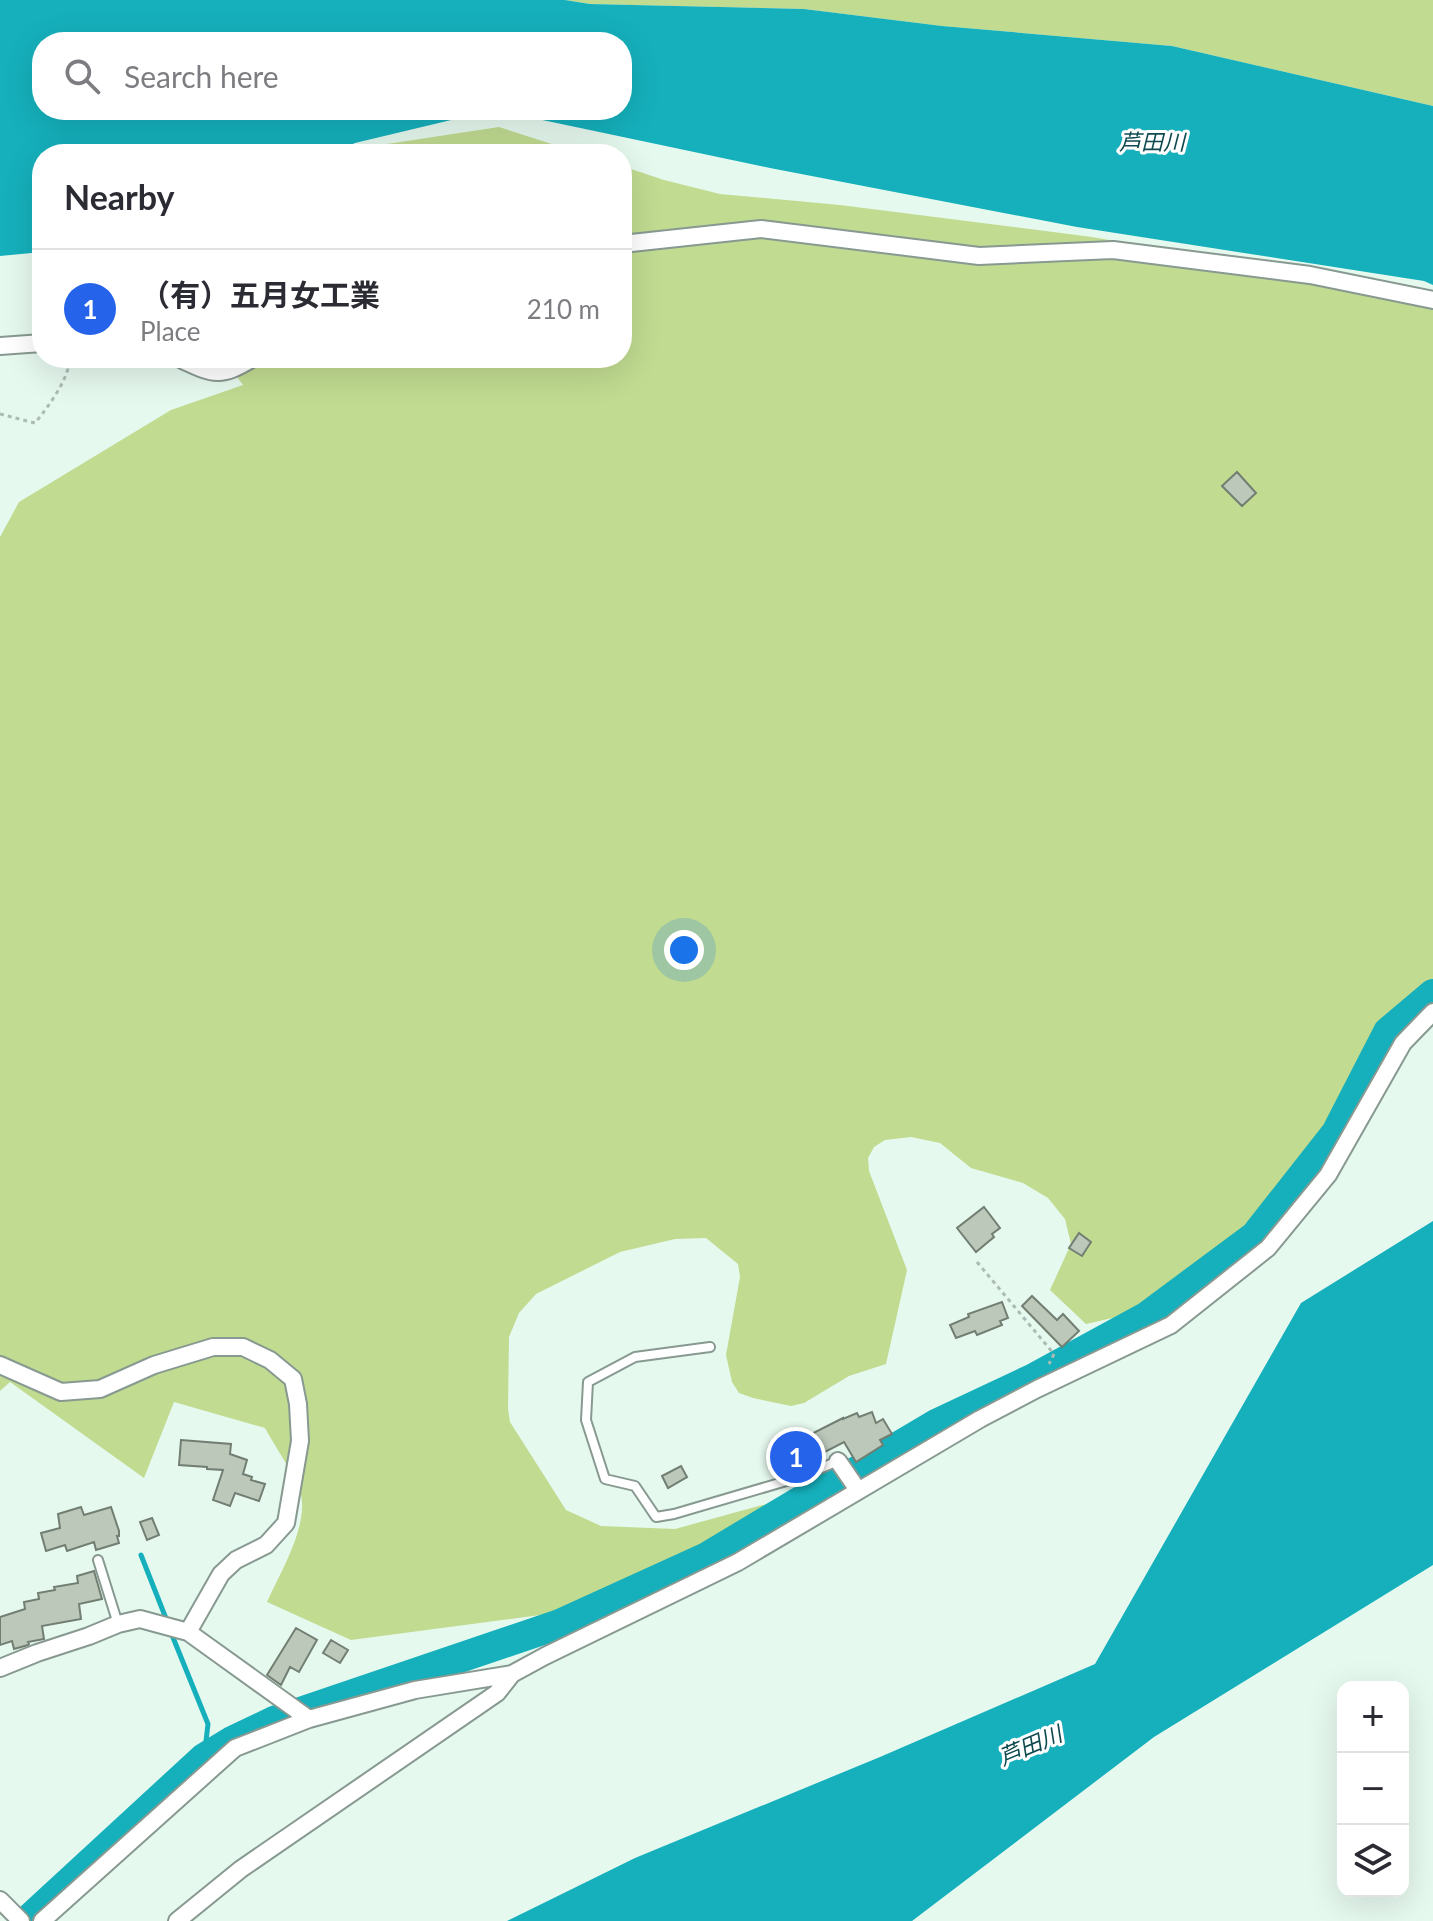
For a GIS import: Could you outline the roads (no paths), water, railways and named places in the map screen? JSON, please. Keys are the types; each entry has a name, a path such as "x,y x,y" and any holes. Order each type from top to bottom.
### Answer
{"street":[{"path":"632,243 761,229 979,256 1113,250 1310,275 1433,300"},
{"path":"0,346 32,344"},
{"path":"201,368 210,372 237,368"},
{"path":"42,1921 235,1748 309,1719 415,1690 512,1674 738,1562 980,1419 1171,1325 1268,1248 1328,1175 1403,1043 1433,1012"},
{"path":"0,1365 61,1392 100,1389 154,1365 213,1347 243,1347 270,1360 293,1379 300,1441 286,1523 266,1545 236,1560 221,1574 176,1629"},
{"path":"838,1461 858,1490"},
{"path":"0,1668 118,1624 140,1619 176,1629 309,1719"},
{"path":"177,1921 241,1869 497,1693 512,1674"},
{"path":"0,1900 21,1921"}],"lane":[{"path":"710,1347 635,1357 588,1382 586,1420 605,1479 635,1486 656,1517 800,1477 838,1461"},
{"path":"98,1560 118,1624"}],"water":[{"name":"芦田川","path":"0,0 565,0 590,4 804,9 942,26 1172,46 1433,106 1433,285 1424,281 1077,227 542,120 632,120 632,32 32,32 32,120 451,120 353,144 32,144 32,253 0,256"},
{"name":"芦田川","path":"1433,1221 1433,1565 1154,1737 912,1921 507,1921 635,1858 1095,1664 1301,1303"}],"waterway":[{"path":"27,1921 204,1758 232,1741 274,1721 560,1624 705,1558 938,1423 1034,1378 1146,1317 1255,1236 1336,1133 1388,1032 1433,994"},
{"path":"141,1555 167,1621"},
{"path":"170,1630 208,1724 204,1758"}],"place":[{"name":"（有）五月女工業","path":"796,1457"}]}
